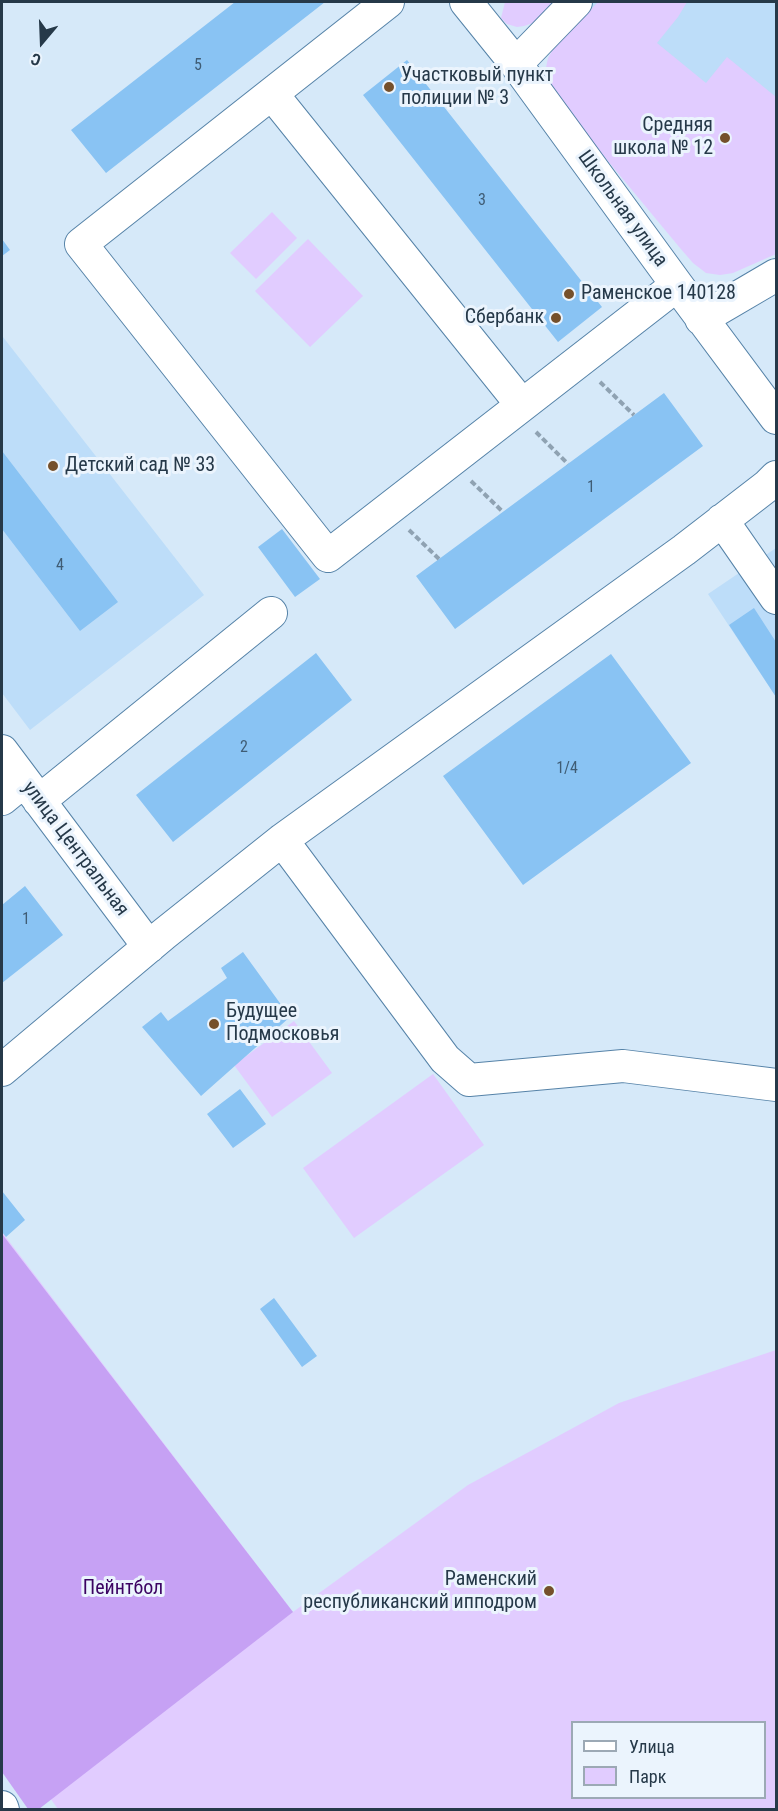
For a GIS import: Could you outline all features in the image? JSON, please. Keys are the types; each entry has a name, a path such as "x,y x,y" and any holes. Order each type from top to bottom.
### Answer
{"street":[{"path":"388,2 81,244 328,556 528,418 677,285"},
{"name":"Школьная улица","path":"466,2 516,64 701,319 777,418"},
{"path":"516,64 576,2"},
{"path":"272,94 528,418"},
{"path":"701,319 777,275"},
{"path":"2,1070 282,840 684,550 777,477"},
{"path":"722,520 777,598"},
{"path":"22,794 271,614"},
{"name":"улица Центральная","path":"2,751 22,794 149,947"},
{"path":"282,840 445,1059 469,1080 623,1066 777,1084"}],"path":[{"path":"597,379 634,415"},
{"path":"528,418 568,464"},
{"path":"470,480 503,512"},
{"path":"408,529 439,559"}],"shaded area":[{"name":"Средняя школа № 12","path":"555,2 776,2 776,254 774,255 575,22"},
{"name":"Детский сад № 33","path":"3,337 204,595 30,730 2,693"},
{"path":"776,548 776,697 708,594"}],"green space":[{"path":"505,2 559,2 536,22 517,27 507,24 501,18"},
{"path":"598,2 687,2 657,43 706,83 727,57 776,97 776,254 733,273 720,275 706,273 693,263 680,248 554,96 544,77 548,58 553,49"},
{"path":"272,212 297,238 256,279 230,253"},
{"path":"308,239 363,296 310,347 255,291"},
{"path":"294,1021 332,1073 272,1117 234,1065"},
{"path":"433,1074 484,1145 354,1238 303,1168"},
{"name":"Раменский республиканский ипподром","path":"2,1232 293,1612 468,1485 619,1403 776,1350 776,1809 58,1809 2,1732"},
{"name":"Пейнтбол","path":"2,1234 293,1612 39,1809 28,1809 2,1772"}],"building":[{"path":"235,2 325,2 106,173 71,130"},
{"path":"407,60 602,307 558,342 363,95"},
{"path":"2,239 10,250 2,256"},
{"path":"664,393 703,446 455,629 416,576"},
{"path":"2,451 118,602 80,631 2,529"},
{"path":"282,529 320,579 295,597 258,547"},
{"path":"754,608 776,642 776,697 729,625"},
{"path":"316,653 352,700 173,842 136,795"},
{"path":"611,654 691,763 523,885 443,776"},
{"path":"25,886 63,935 2,983 2,905"},
{"name":"Будущее Подмосковья","path":"243,952 290,1017 201,1096 142,1027 161,1012 168,1021 227,978 221,968"},
{"path":"240,1089 266,1124 233,1148 207,1114"},
{"path":"2,1191 25,1220 6,1237 2,1232"},
{"path":"274,1298 317,1356 302,1367 260,1309"}],"place":[{"name":"Участковый пункт полиции № 3","path":"389,87"},
{"name":"Средняя школа № 12","path":"725,138"},
{"name":"Раменское 140128","path":"569,294"},
{"name":"Сбербанк","path":"556,318"},
{"name":"Детский сад № 33","path":"53,466"},
{"name":"Будущее Подмосковья","path":"214,1024"},
{"name":"Раменский республиканский ипподром","path":"549,1591"}]}
